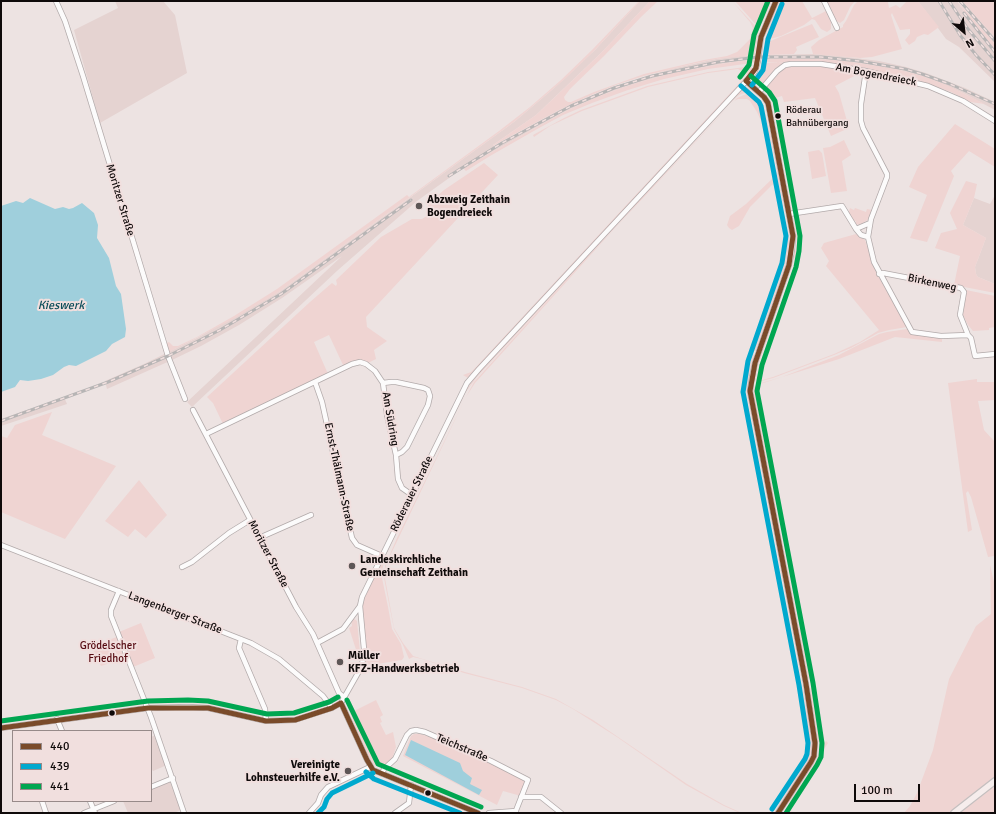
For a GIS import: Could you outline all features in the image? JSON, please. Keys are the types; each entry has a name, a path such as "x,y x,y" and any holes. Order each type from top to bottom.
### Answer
{"main road":[{"path":"954,813 995,781"}],"street":[{"name":"Moritzer Straße","path":"56,1 65,20 83,76 168,356 185,399"},
{"name":"Röderauer Straße","path":"342,705 344,697 362,666 364,649 360,606 362,597 467,384 484,363 746,81 756,68 761,37 776,1"},
{"path":"824,1 837,28"},
{"name":"Am Bogendreieck","path":"759,92 781,67 788,64 821,64 904,79 940,90 963,101 995,121"},
{"path":"866,71 861,104 861,121 863,128 887,174 870,223 868,236 870,252 879,274 912,332 942,336 968,336"},
{"path":"746,81 759,92 770,107 792,236 791,257 755,363 750,391 806,684 815,743 814,756 811,762 778,813"},
{"path":"789,214 842,206 861,235 868,236"},
{"path":"856,229 870,223"},
{"name":"Birkenweg","path":"879,274 883,273 961,288 964,292 960,315 968,336 971,338 975,356 995,354"},
{"name":"Am Südring","path":"315,382 352,364 360,362 366,364 375,371 383,383 387,415 396,455 397,476 399,483 405,491 412,495"},
{"path":"206,434 315,382"},
{"name":"Ernst-Thälmann-Straße","path":"315,382 322,402 352,538 357,545 382,556"},
{"name":"Am Südring","path":"383,383 387,384 390,382 396,382 424,388 428,390 430,396 428,405 404,451 396,455"},
{"name":"Moritzer Straße","path":"193,410 296,607 301,612 317,642 339,693 344,697"},
{"path":"260,538 311,515"},
{"path":"182,567 192,562 229,533 250,520"},
{"name":"Langenberger Straße","path":"1,545 241,638 271,653 279,659 323,696 332,708"},
{"path":"119,591 111,610 111,616 148,708 184,813"},
{"name":"Röderauer Straße","path":"317,642 343,629 360,606"},
{"path":"241,638 239,648 265,709 266,721"},
{"path":"1,728 12,729 57,719 148,708 208,708 266,721 295,720 342,705 370,767 373,770 478,813"},
{"path":"57,719 62,730"},
{"name":"Teichstraße","path":"382,774 384,769 395,759 405,737 411,731 420,731 491,761 528,780 515,812 505,811 489,813"},
{"path":"309,813 318,803 328,787 370,767"},
{"path":"152,787 173,778"},
{"path":"395,813 409,803 411,785"},
{"path":"522,797 541,797 561,813"},
{"path":"42,802 46,813"},
{"path":"84,813 94,811 112,802"}],"shaded area":[{"path":"115,1 163,1 175,15 187,73 100,123 74,30 118,8"},
{"path":"640,1 650,1 601,53 536,115 493,145 494,146 559,110 606,89 671,69 716,59 739,56 813,54 879,61 926,73 965,88 995,102 995,110 963,93 924,76 892,68 839,60 789,58 755,59 672,73 633,84 596,97 562,113 463,168 417,201 338,270 192,407 187,402 342,256 282,298 239,325 201,346 107,389 105,381 197,338 279,292 514,122 553,89 595,50"},
{"path":"918,1 957,1 969,19 995,50 995,82 959,47 946,39"},
{"path":"958,1 962,1 995,37 995,43"},
{"path":"995,195 995,284 978,277 976,274 975,267 986,238 963,225 974,198 990,204"},
{"path":"64,397 67,404 1,426 1,419"},
{"path":"156,735 167,765 153,771 152,770 152,737"},
{"path":"170,782 181,810 174,813 128,813 123,802 152,802 152,789"}],"green space":[{"path":"639,1 595,50 566,78 514,122 279,292 235,318 169,352 166,343 169,342 173,346 178,346 197,337 277,289 407,195 409,197 499,131 561,80"},
{"path":"650,1 658,1 570,89 564,97 565,100 571,102 644,74 727,56 737,52 750,39 753,28 750,22 732,1 759,30 755,55 716,59 692,64 644,76 616,85 559,110 493,146 536,115 601,53"},
{"path":"735,1 772,1 760,28"},
{"path":"778,1 802,1 812,18 826,11 831,21 831,29 827,32 821,29 815,20 812,19 804,25 781,36 765,39 768,30 766,29"},
{"path":"855,1 850,7 844,20 840,23 836,21 826,2"},
{"path":"858,1 887,1 889,8 896,5 900,8 907,1 918,1 939,27 928,35 924,34 917,37 915,41 909,45 905,40 910,34 910,29 900,30 892,13 891,15 902,49 872,57 860,58 813,54 811,47 819,40 843,27 854,5"},
{"path":"957,1 995,43 995,50 969,19"},
{"path":"962,1 995,1 995,37 979,20"},
{"path":"812,24 819,37 796,47 797,50 794,54 767,55 768,42"},
{"path":"789,58 839,60 892,68 924,76 949,86 985,104 970,102 951,92 928,84 870,70 821,63 762,62 762,59"},
{"path":"755,59 752,63 708,69 664,79 592,103 563,115 466,171 463,168 562,113 596,97 633,84 672,73"},
{"path":"786,62 762,87 758,83 761,73 761,63"},
{"path":"795,65 821,66 862,72 835,86 839,93 849,128 831,136 815,98 784,102 782,96 772,99 765,89 783,68"},
{"path":"745,67 752,68 750,75 468,378 463,375 471,372 476,367 747,75 738,69 708,73 648,87 582,111 550,126 534,137 533,135 564,118 581,110 647,86 708,72"},
{"path":"746,87 751,89 748,92 739,95 730,103 477,377 465,393 414,495 464,393 481,369 742,89"},
{"path":"751,92 761,101 763,105 772,135 786,217 778,182 772,185 750,207 739,226 732,230 727,225 730,216 746,204 774,177 777,171 771,142 757,112 747,99 738,99 734,101 737,98"},
{"path":"730,106 615,228 475,383 466,397 474,382 614,228"},
{"path":"955,124 995,149 995,167 969,151 951,171 954,176 927,242 910,238 927,195 909,187 918,167"},
{"path":"844,140 851,155 842,161 847,191 831,193 823,148 830,147"},
{"path":"819,150 822,153 826,176 812,179 808,152"},
{"path":"484,163 498,175 366,317 367,327 387,341 374,350 376,359 368,363 360,360 344,367 329,335 314,342 328,374 223,424 213,403 207,397 332,283 336,286 336,280 381,237 412,219 422,219 430,214 428,205 430,202 444,190"},
{"path":"966,181 977,184 974,198 963,225 986,238 975,267 976,274 978,277 995,284 995,293 954,285 960,256 935,248 941,233 957,229 950,213"},
{"path":"850,208 854,210 855,208 866,212 867,209 872,210 869,219 860,225 855,224 856,221 851,220 848,214"},
{"path":"793,216 800,249 793,261 757,369 756,380 759,381 773,377 834,354 860,342 879,330 826,266 829,261 821,248 824,243 856,234 865,240 876,272 907,327 878,333 851,348 834,355 773,378 757,382 753,378 797,244"},
{"path":"786,218 789,236 787,264 757,351 754,351 784,265 788,237"},
{"path":"966,290 995,296 995,327 989,328 989,330 973,331 968,325 963,315"},
{"path":"907,329 911,333 942,338 942,342 895,337 839,359 760,384 756,388 757,402 781,535 799,627 802,634 804,634 812,678 808,679 754,402 753,388 758,384 782,377 839,355 879,334"},
{"path":"753,354 756,355 749,374 748,391 788,601 813,744 812,755 809,761 776,813 774,813 780,802 807,760 810,744 801,677 746,390 747,372"},
{"path":"977,379 977,382 995,382 995,400 978,401 984,430 995,442 995,550 994,556 988,557 968,491 966,493 972,530 968,532 948,383"},
{"path":"465,399 386,566 385,578 394,628 403,643 413,656 522,687 556,699 593,720 687,784 724,805 742,813 724,806 686,785 617,737 556,700 522,688 464,673 422,659 413,657 409,659 394,629 384,578 385,566 397,538"},
{"path":"52,412 42,435 116,466 65,539 1,512 1,436 7,438 15,425"},
{"path":"139,480 167,515 146,538 135,529 128,537 105,521"},
{"path":"384,557 386,558 383,566 382,578 392,629 401,644 404,657 402,660 371,665 364,664 366,653 362,608 363,601"},
{"path":"990,565 995,586 995,779 951,813 904,813 910,806 917,793 933,750 949,679 976,626 991,614"},
{"path":"353,618 357,621 360,659 349,628 352,626 351,620"},
{"path":"141,623 155,658 133,667 119,632"},
{"name":"Grödelscher Friedhof","path":"117,637 125,658 101,666 91,646"},
{"path":"814,687 824,740 822,742 818,742 809,689"},
{"path":"376,700 383,715 380,717 382,722 380,723 386,735 393,732 396,747 392,759 385,766 376,766 370,763 350,713"},
{"path":"414,734 420,734 440,740 491,762 526,781 521,796 503,791 497,805 403,756 411,736"},
{"path":"826,741 828,743 795,794 791,813 788,801"},
{"path":"995,784 995,813 957,813"}],"water":[{"name":"Kieswerk","path":"30,198 55,209 63,207 69,209 82,203 94,213 98,225 97,238 109,258 116,286 121,294 126,329 125,337 112,344 106,351 76,366 69,365 53,375 41,379 28,381 20,380 15,387 1,392 1,206 16,201 23,203"},
{"path":"411,740 460,763 463,771 472,778 470,784 482,790 479,795 405,755"}],"railway":[{"path":"939,1 960,35 995,75"},
{"path":"949,1 968,29 995,61"},
{"path":"960,1 995,41"},
{"path":"964,13 995,52"},
{"path":"449,176 502,143 571,106 614,88 652,76 718,62 758,57 821,57 859,61 905,69 922,74 950,84 995,104"},
{"path":"1,421 108,382 168,356 220,330 281,294 411,200"}],"transit line":[{"name":"441","path":"740,77 749,65 754,35 768,1"},
{"name":"440","path":"746,81 756,68 761,37 776,1"},
{"name":"439","path":"752,85 763,70 768,39 782,4"},
{"name":"441","path":"751,76 769,92 775,101 800,236 796,267 762,365 757,391 813,683 822,743 821,757 817,765 786,813"},
{"name":"440","path":"746,81 764,97 768,103 793,236 789,265 755,363 750,391 806,684 815,743 814,756 811,762 778,813"},
{"name":"439","path":"741,86 759,102 761,106 786,236 782,263 748,361 743,392 799,685 808,743 805,759 772,809"},
{"name":"441","path":"1,721 148,701 208,701 267,714 294,713 329,702 338,697"},
{"name":"441","path":"347,700 378,764 481,807"},
{"name":"440","path":"341,703 373,770 478,813"},
{"name":"440","path":"1,728 148,708 208,708 266,721 295,720 332,708 341,703"},
{"name":"439","path":"366,772 374,779 460,813"},
{"name":"439","path":"318,813 324,807 327,799 332,793 373,773"}],"place":[{"name":"Röderau Bahnübergang","path":"778,116"},
{"name":"Abzweig Zeithain Bogendreieck","path":"419,206"},
{"name":"Landeskirchliche Gemeinschaft Zeithain","path":"352,566"},
{"name":"Müller KFZ-Handwerksbetrieb","path":"340,662"},
{"name":"Vereinigte Lohnsteuerhilfe e.V.","path":"348,771"}]}
